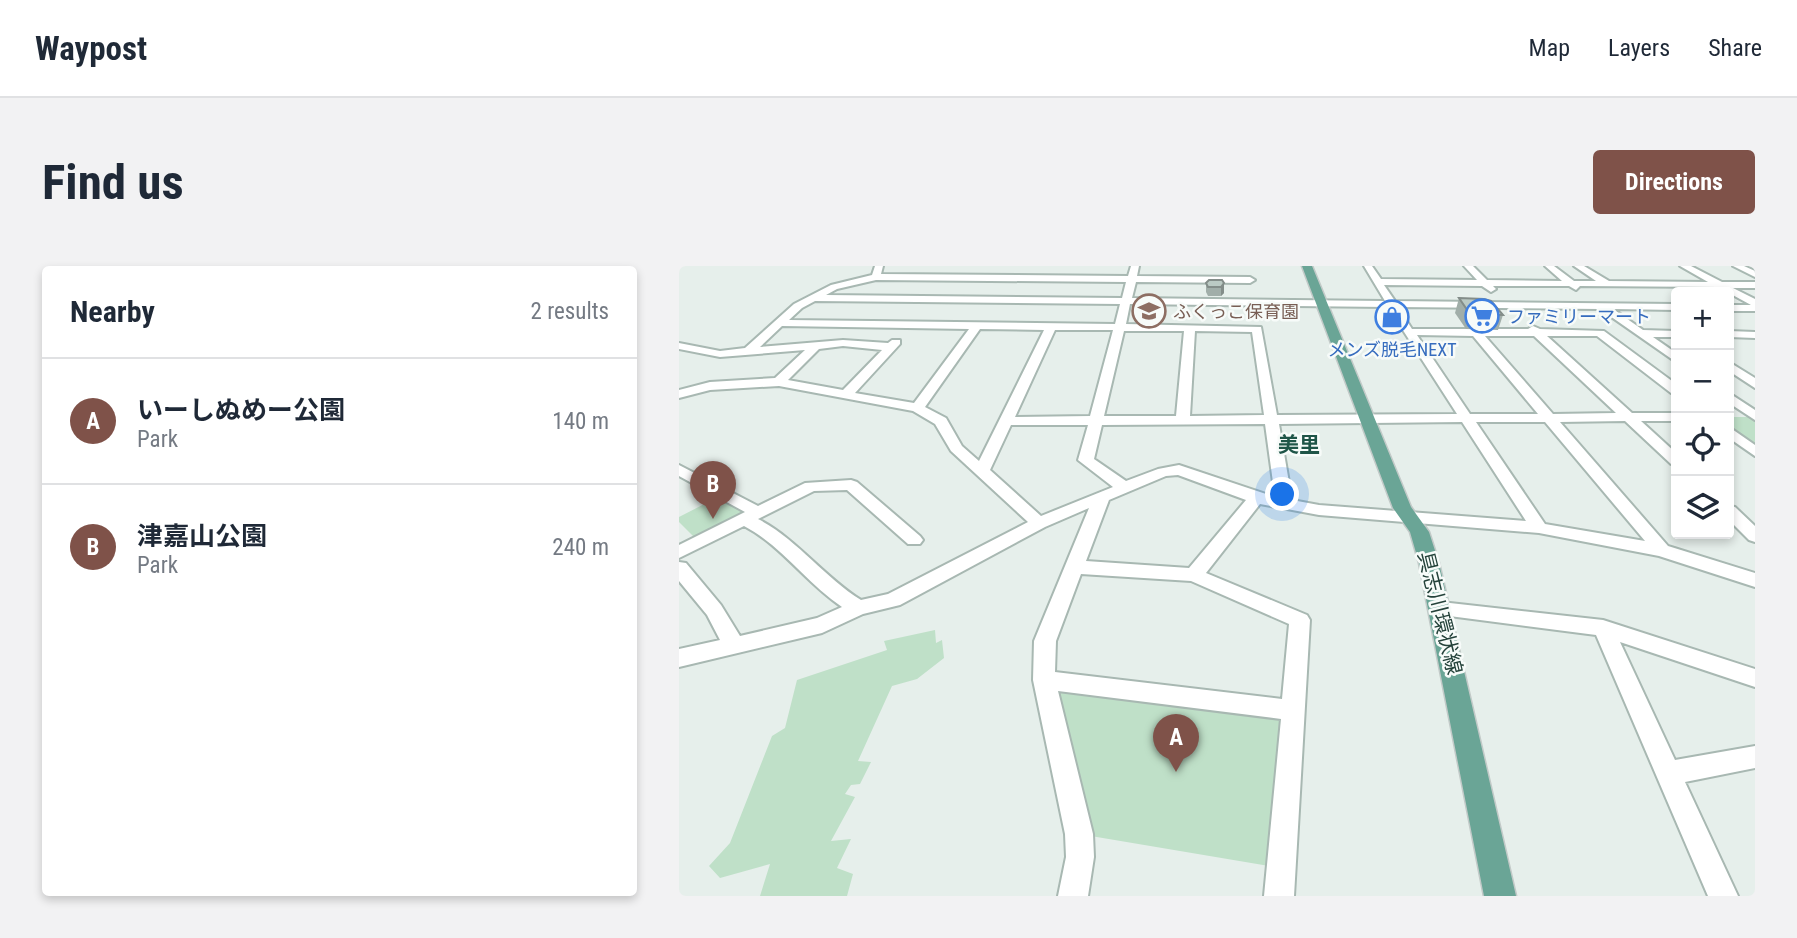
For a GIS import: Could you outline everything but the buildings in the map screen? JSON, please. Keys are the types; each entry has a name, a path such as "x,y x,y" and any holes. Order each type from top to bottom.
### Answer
{"main road":[{"name":"具志川環状線","path":"1307,266 1402,508 1419,532 1429,563 1441,609 1500,896"}],"street":[{"path":"901,277 913,266"},
{"path":"847,394 965,266"},
{"path":"1011,278 1020,266"},
{"path":"1043,279 1051,266"},
{"path":"1074,279 1081,266"},
{"path":"1125,488 1086,460 1135,266"},
{"path":"1191,280 1192,266"},
{"path":"1247,266 1273,419 1284,504"},
{"path":"1368,266 1539,528"},
{"path":"1468,266 1671,456"},
{"path":"1549,266 1671,354"},
{"path":"1579,266 1607,284"},
{"path":"1684,266 1755,306"},
{"path":"1737,266 1755,274"},
{"path":"679,394 749,351 798,306 834,287 877,271 901,277 1250,280"},
{"path":"1377,282 1755,285"},
{"path":"813,298 1671,307"},
{"path":"1734,308 1755,306"},
{"path":"778,323 1257,329"},
{"path":"917,408 977,326"},
{"path":"982,471 1051,326"},
{"path":"1183,419 1190,328"},
{"path":"1409,332 1671,334"},
{"path":"1476,332 1662,550"},
{"path":"1601,333 1671,386"},
{"path":"1734,334 1753,336"},
{"path":"749,351 843,343 891,347"},
{"path":"779,382 817,345"},
{"path":"679,346 715,370 917,408 941,421 955,448 1039,523"},
{"path":"1734,369 1755,384"},
{"path":"1734,401 1755,416"},
{"path":"1734,417 1755,416"},
{"path":"1007,421 1671,418"},
{"path":"1734,435 1755,452"},
{"path":"679,658 822,625 858,608 893,600 1039,523 1101,500 1163,472 1179,470 1256,498 1284,504 1319,510 1539,528 1662,550 1755,580"},
{"path":"681,474 752,517 832,591 858,608"},
{"path":"679,552 811,486 851,485 914,540"},
{"path":"1194,575 1256,498"},
{"path":"1073,896 1080,857 1079,834 1044,680 1045,641 1101,500"},
{"path":"1734,516 1755,536"},
{"path":"1073,566 1194,575 1300,620 1279,896"},
{"path":"679,568 714,610 734,645"},
{"path":"1441,609 1603,628 1755,678"},
{"path":"1603,628 1723,896"},
{"path":"1044,680 1292,710"},
{"path":"1669,773 1755,757"}],"green space":[{"path":"1734,417 1755,417 1755,452 1734,435"},
{"path":"722,495 759,513 699,542 679,522 679,517"},
{"path":"935,630 936,643 942,640 944,658 917,679 892,686 858,761 871,762 860,784 851,785 845,794 855,797 831,841 851,839 837,868 853,874 847,896 760,896 770,864 720,878 709,866 730,843 772,736 785,728 797,680 887,650 884,641"},
{"path":"1044,680 1292,710 1281,868 1079,834"}],"place":[{"name":"ふくっこ保育園","path":"1149,311"},
{"name":"ファミリーマート","path":"1482,316"},
{"name":"メンズ脱毛NEXT","path":"1392,317"},
{"name":"津嘉山公園","path":"713,519"},
{"name":"いーしぬめー公園","path":"1176,772"}],"district":[{"name":"美里","path":"1299,445"}]}
